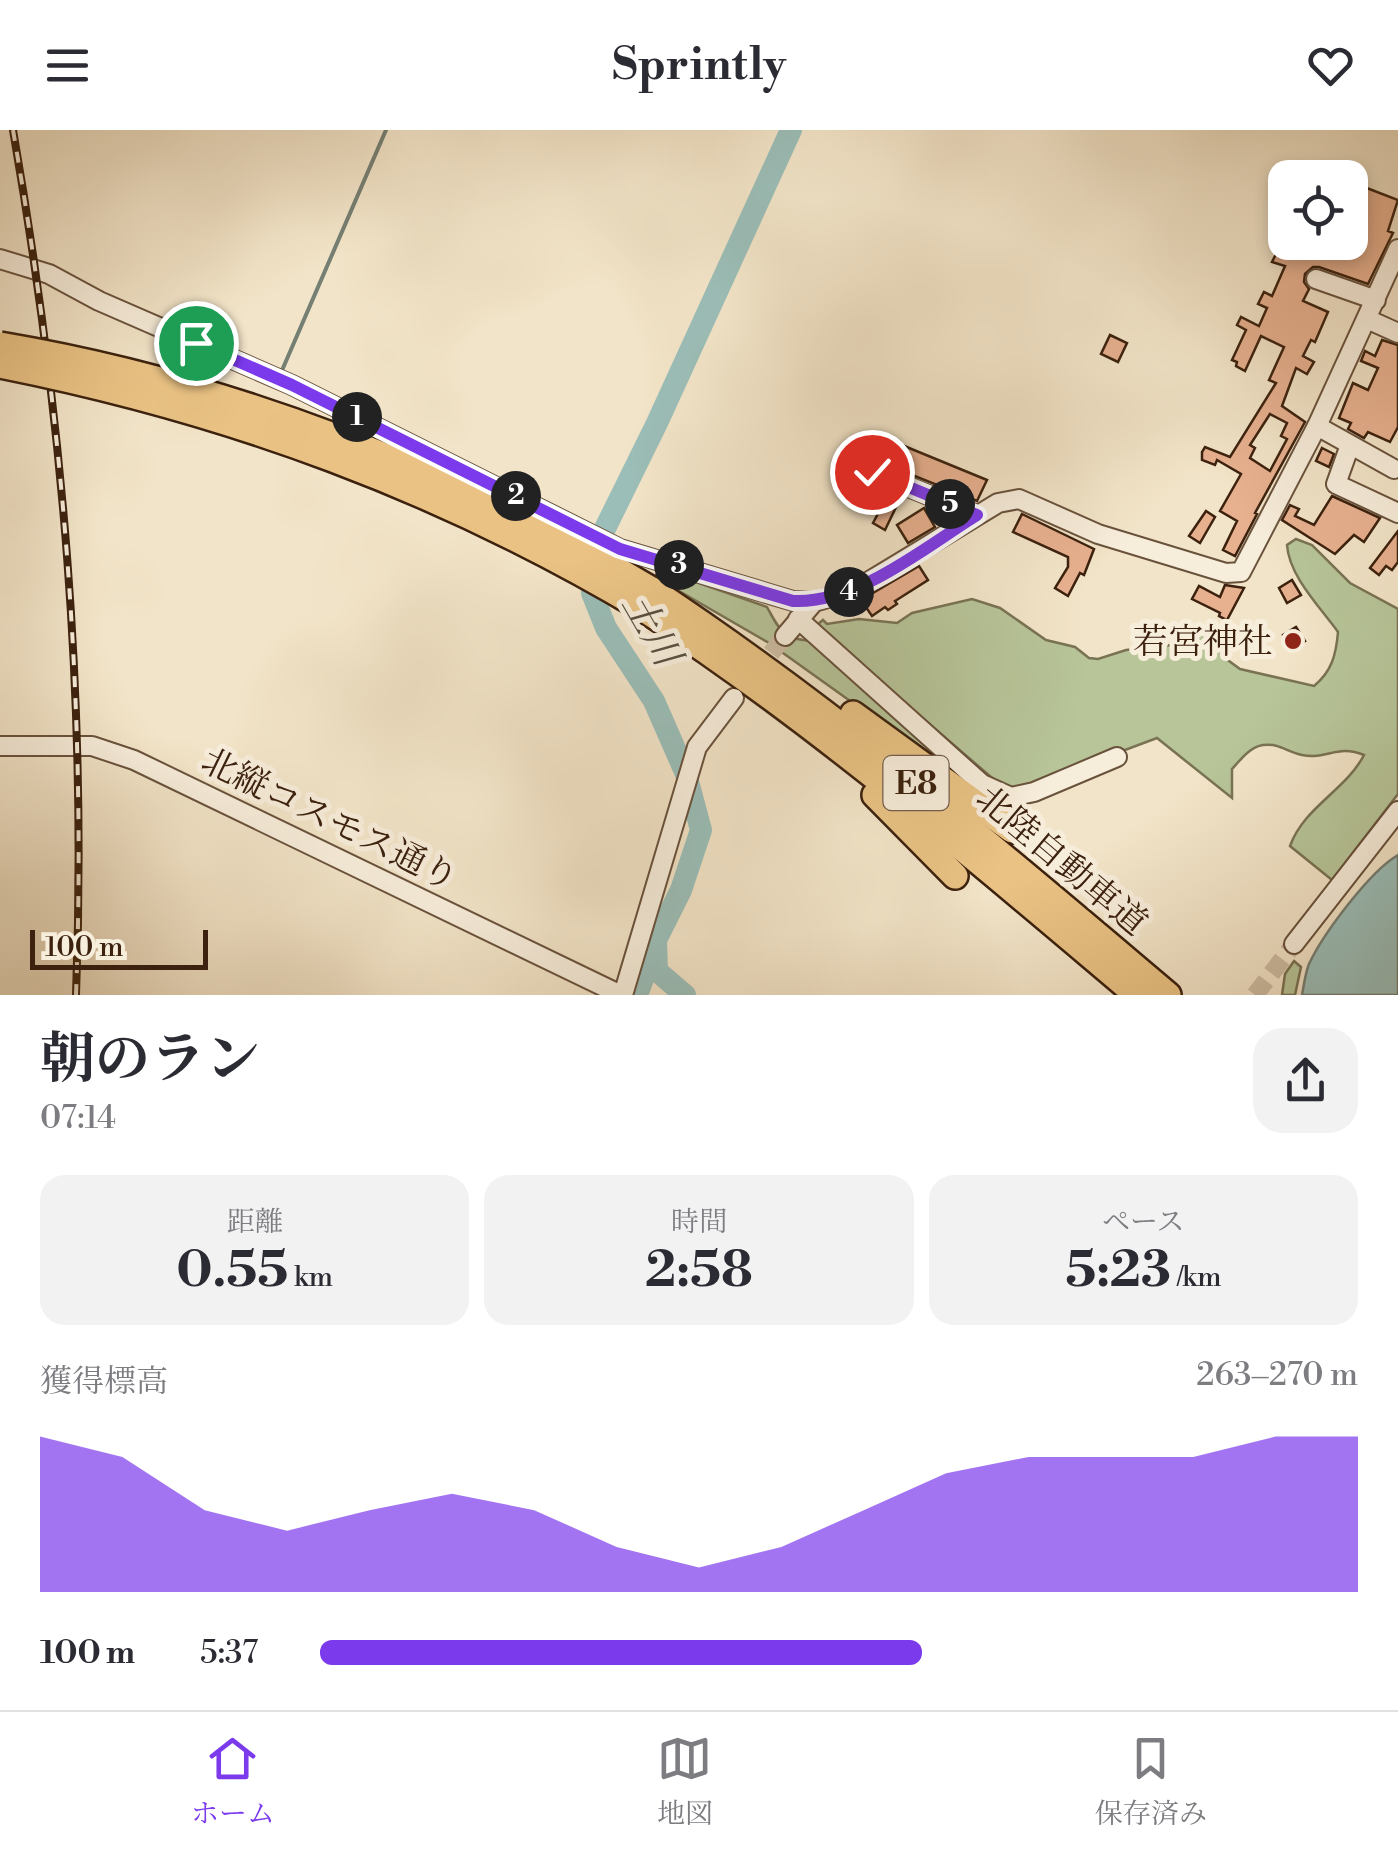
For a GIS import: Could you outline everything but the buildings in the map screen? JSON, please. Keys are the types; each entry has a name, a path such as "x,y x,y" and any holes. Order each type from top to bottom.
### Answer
{"highway":[{"name":"北陸自動車道","path":"0,345 168,383 319,430 487,500 851,731 1168,995"},
{"name":"北陸自動車道","path":"0,365 196,412 357,466 647,599"},
{"name":"北陸自動車道","path":"690,627 1137,995"},
{"path":"690,627 854,714 1012,830"},
{"path":"690,627 851,772 956,876"}],"street":[{"path":"0,259 49,274 99,301 292,385 620,549 793,601 814,602 868,582 998,503 1019,499 1098,534 1226,574 1241,572 1317,426 1398,249"},
{"path":"1316,279 1376,300"},
{"path":"1367,318 1398,333"},
{"path":"1317,426 1394,469"},
{"path":"1350,445 1336,484 1398,513"},
{"path":"872,472 977,515"},
{"path":"784,636 814,602"},
{"path":"798,619 982,784 1011,797 1034,792 1117,757"},
{"path":"622,995 697,748 734,698"},
{"name":"北縦コスモス通り","path":"0,746 92,746 120,754 622,995"},
{"path":"1294,944 1398,811"}],"green space":[{"path":"1296,539 1312,545 1350,583 1398,609 1398,794 1332,880 1290,846 1305,820 1364,755 1346,751 1311,756 1274,745 1258,746 1232,769 1232,798 1157,738 1013,792 820,630 818,624 823,620 827,624 859,619 897,623 912,613 972,599 1000,608 1046,640 1075,647 1089,658 1182,644 1197,631 1206,631 1225,658 1240,669 1314,686 1332,662 1338,632 1293,568 1287,545"},
{"path":"659,569 767,607 784,632 812,641 934,748 930,758 769,643 655,577"},
{"path":"1294,961 1301,967 1295,995 1282,995 1285,974"}],"water":[{"path":"1398,855 1398,995 1302,995 1309,964 1325,937 1361,889"}],"waterway":[{"path":"280,375 386,130"},
{"name":"土川","path":"685,995 657,971 656,940 681,890 701,830 686,774 654,701 606,628 592,593 591,557 791,130"},
{"path":"637,995 653,952"}],"tunnel":[{"path":"754,674 785,636"},
{"path":"1255,995 1294,944"}],"railway":[{"path":"13,130 45,346 67,561 78,777 76,995"}],"place":[{"name":"若宮神社","path":"1293,641"}],"route":[{"path":"196,343 292,385 620,549 793,601 814,602 846,593 977,515 872,472"}]}
